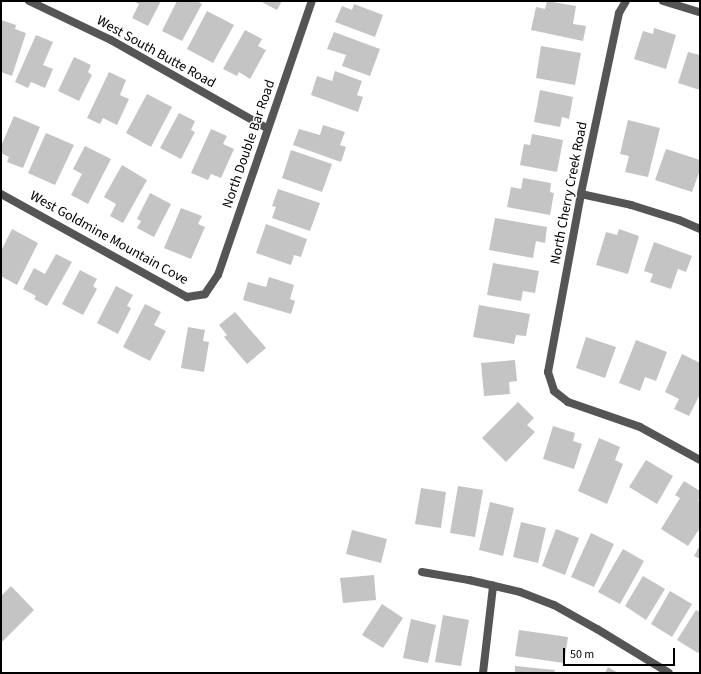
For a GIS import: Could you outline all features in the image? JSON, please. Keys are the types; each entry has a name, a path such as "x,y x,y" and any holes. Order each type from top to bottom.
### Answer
{"street":[{"name":"West South Butte Road","path":"29,1 111,40 268,130"},
{"name":"North Double Bar Road","path":"205,294 218,275 312,1"},
{"name":"North Cherry Creek Road","path":"626,1 618,13 581,194 548,372 554,391 568,402 640,426 700,460"},
{"path":"663,1 700,12"},
{"name":"West Goldmine Mountain Cove","path":"1,194 187,296 205,294"},
{"path":"581,194 631,206 679,220 700,229"},
{"path":"422,572 520,592 554,605 597,629 669,673"},
{"path":"483,673 493,586"}],"building":[{"path":"133,1 161,1 148,26 132,18 139,4"},
{"path":"177,1 197,1 202,4 182,41 162,31"},
{"path":"260,1 282,1 277,10"},
{"path":"547,1 576,6 573,24 586,26 583,41 531,30 536,7 545,9"},
{"path":"354,4 383,15 375,37 335,22 342,6 352,10"},
{"path":"207,11 234,25 213,63 187,49"},
{"path":"1,20 16,25 15,29 26,33 12,76 1,72"},
{"path":"654,28 676,35 666,69 634,59 643,31 653,34"},
{"path":"245,30 262,39 258,46 266,50 250,79 239,72 237,76 223,69"},
{"path":"334,32 380,49 370,76 342,66 346,55 327,49"},
{"path":"36,35 53,42 43,65 53,69 45,88 31,82 28,88 15,82"},
{"path":"541,46 581,53 575,85 536,78"},
{"path":"688,52 700,55 700,90 678,83"},
{"path":"74,57 91,65 88,72 92,75 79,101 58,91"},
{"path":"335,71 362,81 357,95 363,97 358,112 311,95 317,76 332,81"},
{"path":"109,72 126,80 120,95 129,99 117,125 103,118 100,124 87,118"},
{"path":"540,90 573,97 569,119 562,117 560,127 534,122"},
{"path":"147,94 172,107 151,147 126,133"},
{"path":"179,113 195,121 191,130 195,132 181,159 160,148"},
{"path":"14,116 40,127 23,168 7,162 9,157 1,153 1,146"},
{"path":"628,120 660,128 648,177 625,172 629,156 620,154"},
{"path":"323,125 345,132 340,145 346,147 341,162 293,145 299,129 320,135"},
{"path":"211,129 227,136 223,144 234,149 221,178 211,174 208,180 191,173"},
{"path":"46,133 74,145 55,185 28,173"},
{"path":"532,134 563,140 557,172 520,165 524,144 530,145"},
{"path":"85,146 111,159 88,204 71,195 82,174 73,169"},
{"path":"666,149 700,160 700,170 692,192 655,180"},
{"path":"291,150 332,164 322,192 282,178"},
{"path":"122,165 147,180 123,223 110,216 116,204 104,197"},
{"path":"523,178 551,183 550,192 554,193 550,215 507,207 511,187 521,189"},
{"path":"278,189 320,203 310,231 272,218 276,207 272,206"},
{"path":"150,193 171,204 154,237 137,228 141,221 137,219"},
{"path":"181,208 202,216 198,224 205,227 191,259 164,248"},
{"path":"495,218 547,227 545,243 536,241 533,258 489,250"},
{"path":"266,224 307,239 301,257 294,255 291,265 256,253"},
{"path":"12,229 38,243 17,285 1,276 1,251"},
{"path":"619,229 639,236 628,274 596,265 606,232 617,235"},
{"path":"654,242 692,256 686,272 678,269 671,289 650,282 653,274 644,271"},
{"path":"56,254 72,262 47,306 34,299 36,296 23,289 34,268 45,274"},
{"path":"493,263 539,271 535,293 523,291 521,301 487,295"},
{"path":"80,270 97,279 93,286 97,289 83,315 62,304"},
{"path":"269,277 294,285 290,299 295,301 291,314 243,300 248,282 266,287"},
{"path":"116,286 133,295 127,306 131,308 118,334 97,323"},
{"path":"145,304 161,312 154,325 166,331 150,361 123,347"},
{"path":"479,305 530,314 526,336 516,335 514,344 473,337"},
{"path":"235,312 266,348 247,364 224,337 227,335 219,325"},
{"path":"188,327 205,330 203,341 209,342 204,372 181,368"},
{"path":"586,337 616,347 605,378 576,368"},
{"path":"636,340 667,352 656,381 645,377 640,391 619,383"},
{"path":"682,354 700,363 700,394 689,416 674,409 679,399 665,392"},
{"path":"515,360 517,381 509,382 510,394 484,396 481,363"},
{"path":"518,402 534,418 527,425 535,432 506,462 482,438"},
{"path":"553,426 575,433 573,441 582,444 574,469 543,459"},
{"path":"599,438 620,447 615,460 623,464 607,504 578,491"},
{"path":"646,460 673,476 657,504 629,487"},
{"path":"684,481 700,491 698,501 700,502 700,528 688,546 661,529 680,498 675,495"},
{"path":"458,486 483,490 475,537 450,533"},
{"path":"421,488 446,492 441,528 415,524"},
{"path":"490,502 514,508 503,556 479,550"},
{"path":"521,522 546,528 538,563 513,557"},
{"path":"556,529 579,538 565,575 542,566"},
{"path":"352,530 387,539 381,563 346,554"},
{"path":"591,533 614,544 594,587 571,577"},
{"path":"700,545 700,559 694,556"},
{"path":"623,549 644,561 620,604 598,592"},
{"path":"374,575 376,600 343,603 340,578"},
{"path":"643,576 665,589 646,620 625,606"},
{"path":"11,586 34,610 1,643 1,596"},
{"path":"670,591 692,604 672,637 651,624"},
{"path":"382,604 403,618 383,648 362,635"},
{"path":"696,610 700,612 700,650 698,653 677,640"},
{"path":"443,615 469,620 461,666 435,662"},
{"path":"411,619 436,625 428,663 403,658"},
{"path":"519,630 568,637 564,663 515,656"},
{"path":"515,666 555,670 554,673 515,673"},
{"path":"608,667 618,673 605,673"}]}
